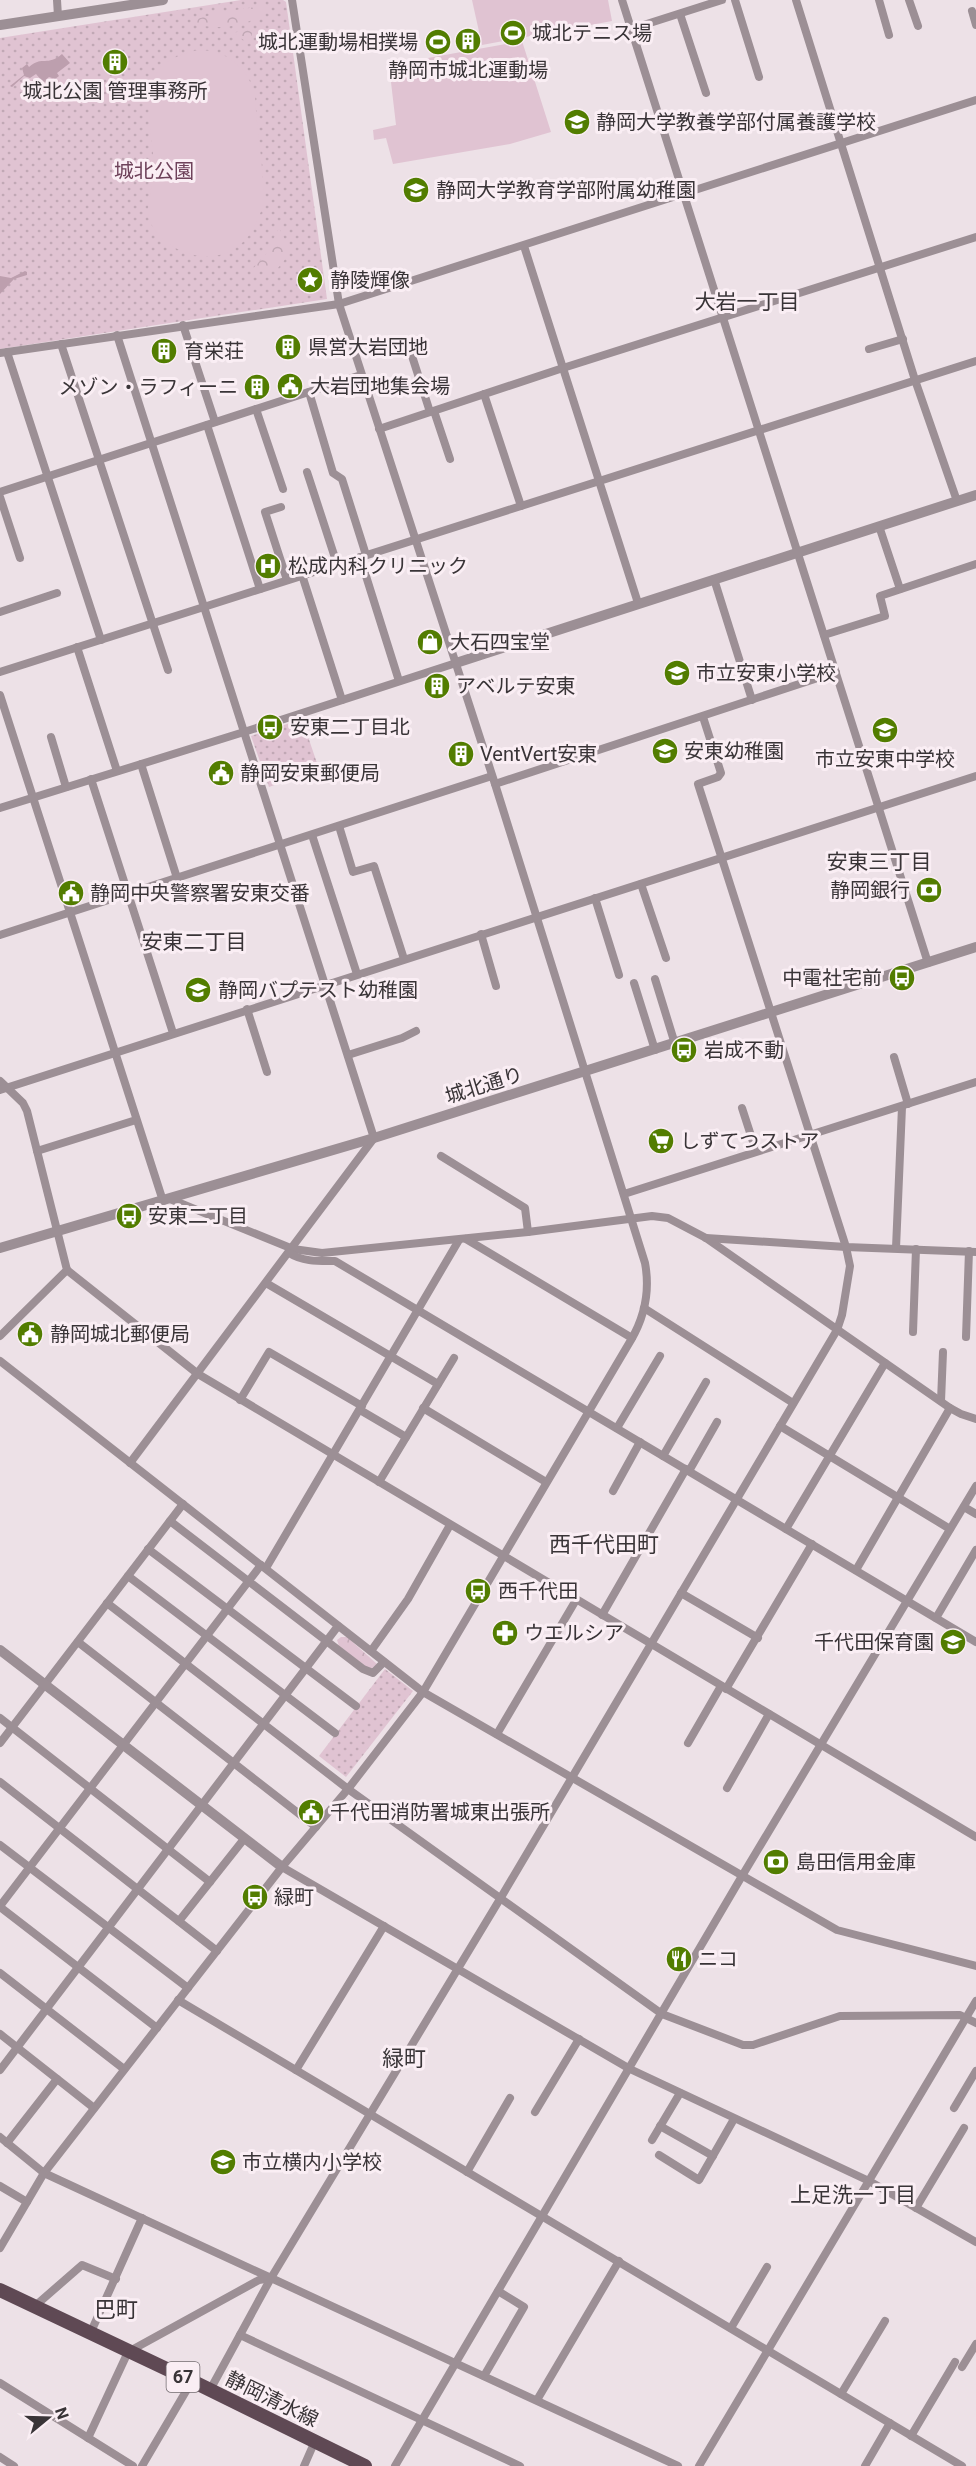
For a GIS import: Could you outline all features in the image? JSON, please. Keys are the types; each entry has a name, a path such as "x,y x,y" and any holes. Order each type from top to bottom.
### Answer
{"main road":[{"name":"静岡清水線","path":"0,2290 365,2466"}],"street":[{"path":"57,0 58,16"},
{"path":"0,25 121,3 163,0"},
{"path":"0,2247 44,2173 282,1867 348,1789 423,1692 641,1323 648,1279 632,1219 494,780 339,304 292,0"},
{"path":"622,0 682,195 928,963"},
{"path":"631,30 722,0"},
{"path":"735,0 759,77"},
{"path":"796,0 915,380 957,501"},
{"path":"879,0 889,35"},
{"path":"909,0 918,26"},
{"path":"972,10 976,25"},
{"path":"681,14 706,93"},
{"path":"101,640 4,353 339,304 842,145 976,100"},
{"path":"379,429 976,237"},
{"path":"524,246 638,603"},
{"path":"183,325 260,589"},
{"path":"117,335 374,1138 130,1463"},
{"path":"869,349 903,339"},
{"path":"61,344 168,670"},
{"path":"412,356 450,459"},
{"path":"0,672 976,361"},
{"path":"20,558 0,495 151,442 362,375"},
{"path":"309,392 333,473 342,479 399,681"},
{"path":"484,394 521,506"},
{"path":"256,409 283,489"},
{"path":"307,472 338,564"},
{"path":"0,808 244,732 976,495"},
{"path":"281,507 265,512 287,580"},
{"path":"879,526 900,589"},
{"path":"824,635 885,616 880,596 976,564"},
{"path":"302,575 342,700"},
{"path":"714,579 752,700"},
{"path":"0,612 57,593"},
{"path":"77,647 117,771"},
{"path":"0,935 339,826 703,717 836,672"},
{"path":"0,695 136,1120 166,1200 291,1251 322,1253 528,1232 652,1216 668,1218 706,1238 950,1408 976,1419"},
{"path":"210,2390 271,2278 500,1899 837,1330 842,1315 850,1266 846,1247 698,784 718,777 721,773 703,717"},
{"path":"51,737 66,787"},
{"path":"141,764 177,878"},
{"path":"4,1089 976,776"},
{"path":"91,779 130,893 173,1033"},
{"path":"339,826 353,872 374,866 404,959"},
{"path":"312,835 357,974"},
{"path":"641,884 666,958"},
{"path":"595,898 619,975"},
{"path":"480,934 496,986"},
{"name":"城北通り","path":"0,1248 374,1138 976,947"},
{"path":"655,979 675,1044"},
{"path":"634,983 656,1050"},
{"path":"247,1010 267,1072"},
{"path":"348,1055 402,1038 416,1030"},
{"path":"894,1057 905,1105 896,1248"},
{"path":"0,1081 4,1089 23,1103 27,1111 67,1270 198,1374 976,1837"},
{"path":"624,1194 976,1082"},
{"path":"742,1108 756,1151"},
{"path":"37,1151 136,1120"},
{"path":"441,1156 525,1208 528,1232"},
{"path":"706,1238 973,1252 966,1337"},
{"path":"157,2028 0,1906 227,1608 263,1566 462,1239"},
{"path":"462,1239 632,1338"},
{"path":"913,1332 916,1249"},
{"path":"291,1251 297,1258 317,1262 335,1261 976,1642"},
{"path":"0,1336 67,1270"},
{"path":"267,1283 438,1384"},
{"path":"644,1308 793,1403"},
{"path":"240,1400 269,1352 406,1437"},
{"path":"941,1401 943,1352"},
{"path":"617,1428 660,1356"},
{"path":"379,1482 454,1358"},
{"path":"0,1361 423,1692 837,1930 976,1966"},
{"path":"786,1529 885,1363"},
{"path":"663,1456 706,1382"},
{"path":"423,1408 546,1482"},
{"path":"856,1570 950,1408"},
{"path":"603,1615 717,1422"},
{"path":"780,1426 950,1529"},
{"path":"613,1491 640,1442"},
{"path":"395,2466 742,1876 976,1486"},
{"path":"0,1743 183,1504"},
{"path":"964,1507 976,1514"},
{"path":"170,1521 368,1672 377,1671 384,1662"},
{"path":"371,1651 408,1599 450,1525"},
{"path":"688,1743 723,1687 758,1638 812,1544"},
{"path":"148,1549 356,1706"},
{"path":"936,1618 976,1550"},
{"path":"128,1576 335,1733"},
{"path":"681,1593 758,1638"},
{"path":"497,1734 576,1600"},
{"path":"107,1603 348,1789 662,2014 743,2045 753,2045 840,2016 949,2014 960,2015 976,2023"},
{"path":"0,2070 338,1626"},
{"path":"78,1642 316,1827"},
{"path":"0,1650 282,1867 630,2069 869,2181 976,2242"},
{"path":"727,1788 769,1714"},
{"path":"0,1718 210,1882"},
{"path":"0,1782 217,1951"},
{"path":"179,1921 244,1839"},
{"path":"0,1845 188,1988"},
{"path":"296,2070 384,1926"},
{"path":"0,1973 124,2069"},
{"path":"178,2000 962,2466"},
{"path":"699,2466 976,2001"},
{"path":"0,2034 94,2108"},
{"path":"535,2112 579,2039"},
{"path":"954,2108 976,2071"},
{"path":"57,2079 4,2140 44,2173 678,2466"},
{"path":"652,2140 680,2093"},
{"path":"467,2172 510,2098"},
{"path":"659,2155 699,2180 734,2119"},
{"path":"660,2126 712,2156"},
{"path":"916,2208 964,2128"},
{"path":"0,2186 27,2202"},
{"path":"90,2334 142,2218"},
{"path":"537,2400 619,2261"},
{"path":"35,2306 82,2265 116,2279"},
{"path":"730,2328 767,2267"},
{"path":"88,2438 128,2352 259,2280 271,2278"},
{"path":"484,2376 524,2307 498,2291"},
{"path":"842,2394 885,2321"},
{"path":"240,2335 520,2466"},
{"path":"911,2436 958,2365 976,2344"},
{"path":"141,2466 192,2381"},
{"path":"0,2382 133,2466"},
{"path":"865,2466 890,2423"},
{"path":"304,2466 315,2441"},
{"path":"0,2457 14,2466"}],"green space":[{"name":"城北公園","path":"241,0 283,0 286,2 327,299 0,349 0,38"},
{"name":"城北テニス場","path":"472,0 608,0 612,21 482,45"},
{"path":"263,6 266,8 260,15 234,26 204,26 195,24 193,20 222,12"},
{"path":"251,27 253,30 249,44 234,33"},
{"name":"城北運動場相撲場","path":"446,32 449,49 429,52 426,36"},
{"path":"522,41 551,132 510,144 393,164 386,138 374,140 373,130 396,125 389,65"},
{"path":"198,50 227,57 247,76 255,94 263,176 263,206 250,234 229,252 211,256 185,253 171,245 154,229 148,217 154,174 149,112 149,95 153,80 162,67 176,57"},
{"path":"279,228 291,252 278,268 250,272 266,254"},
{"path":"302,719 319,769 269,787 251,736"},
{"path":"347,1637 377,1664 370,1670 339,1646 337,1640"},
{"path":"385,1669 413,1691 346,1777 319,1756"}],"shaded area":[{"path":"62,54 70,63 57,73 59,76 55,79 49,77 43,82 36,74 30,78 24,76 12,87 10,86 24,75 22,68 27,64 29,67 38,62 52,60"},
{"path":"25,271 27,275 14,279 0,294 0,276 11,278"}],"place":[{"name":"城北テニス場","path":"513,33"},
{"name":"静岡市城北運動場","path":"468,41"},
{"name":"城北運動場相撲場","path":"438,42"},
{"name":"城北公園 管理事務所","path":"115,62"},
{"name":"静岡大学教養学部付属養護学校","path":"577,122"},
{"name":"静岡大学教育学部附属幼稚園","path":"416,190"},
{"name":"静陵輝像","path":"310,280"},
{"name":"県営大岩団地","path":"288,347"},
{"name":"育栄荘","path":"164,351"},
{"name":"大岩団地集会場","path":"290,386"},
{"name":"メゾン・ラフィーニ","path":"257,387"},
{"name":"松成内科クリニック","path":"268,566"},
{"name":"大石四宝堂","path":"430,642"},
{"name":"市立安東小学校","path":"677,673"},
{"name":"アベルテ安東","path":"437,686"},
{"name":"安東二丁目北","path":"270,727"},
{"name":"市立安東中学校","path":"885,730"},
{"name":"安東幼稚園","path":"665,751"},
{"name":"VentVert安東","path":"461,754"},
{"name":"静岡安東郵便局","path":"221,773"},
{"name":"静岡銀行","path":"929,890"},
{"name":"静岡中央警察署安東交番","path":"71,893"},
{"name":"中電社宅前","path":"902,978"},
{"name":"静岡バプテスト幼稚園","path":"198,990"},
{"name":"岩成不動","path":"684,1050"},
{"name":"しずてつストア","path":"661,1141"},
{"name":"安東二丁目","path":"129,1216"},
{"name":"静岡城北郵便局","path":"30,1334"},
{"name":"西千代田","path":"478,1591"},
{"name":"ウエルシア","path":"505,1633"},
{"name":"千代田保育園","path":"953,1642"},
{"name":"千代田消防署城東出張所","path":"311,1812"},
{"name":"島田信用金庫","path":"776,1862"},
{"name":"緑町","path":"255,1897"},
{"name":"ニコ","path":"679,1959"},
{"name":"市立横内小学校","path":"223,2162"}],"district":[{"name":"大岩一丁目","path":"747,302"},
{"name":"安東三丁目","path":"879,862"},
{"name":"安東二丁目","path":"194,942"},
{"name":"西千代田町","path":"604,1544"},
{"name":"緑町","path":"404,2058"},
{"name":"上足洗一丁目","path":"853,2195"},
{"name":"巴町","path":"116,2309"}]}
